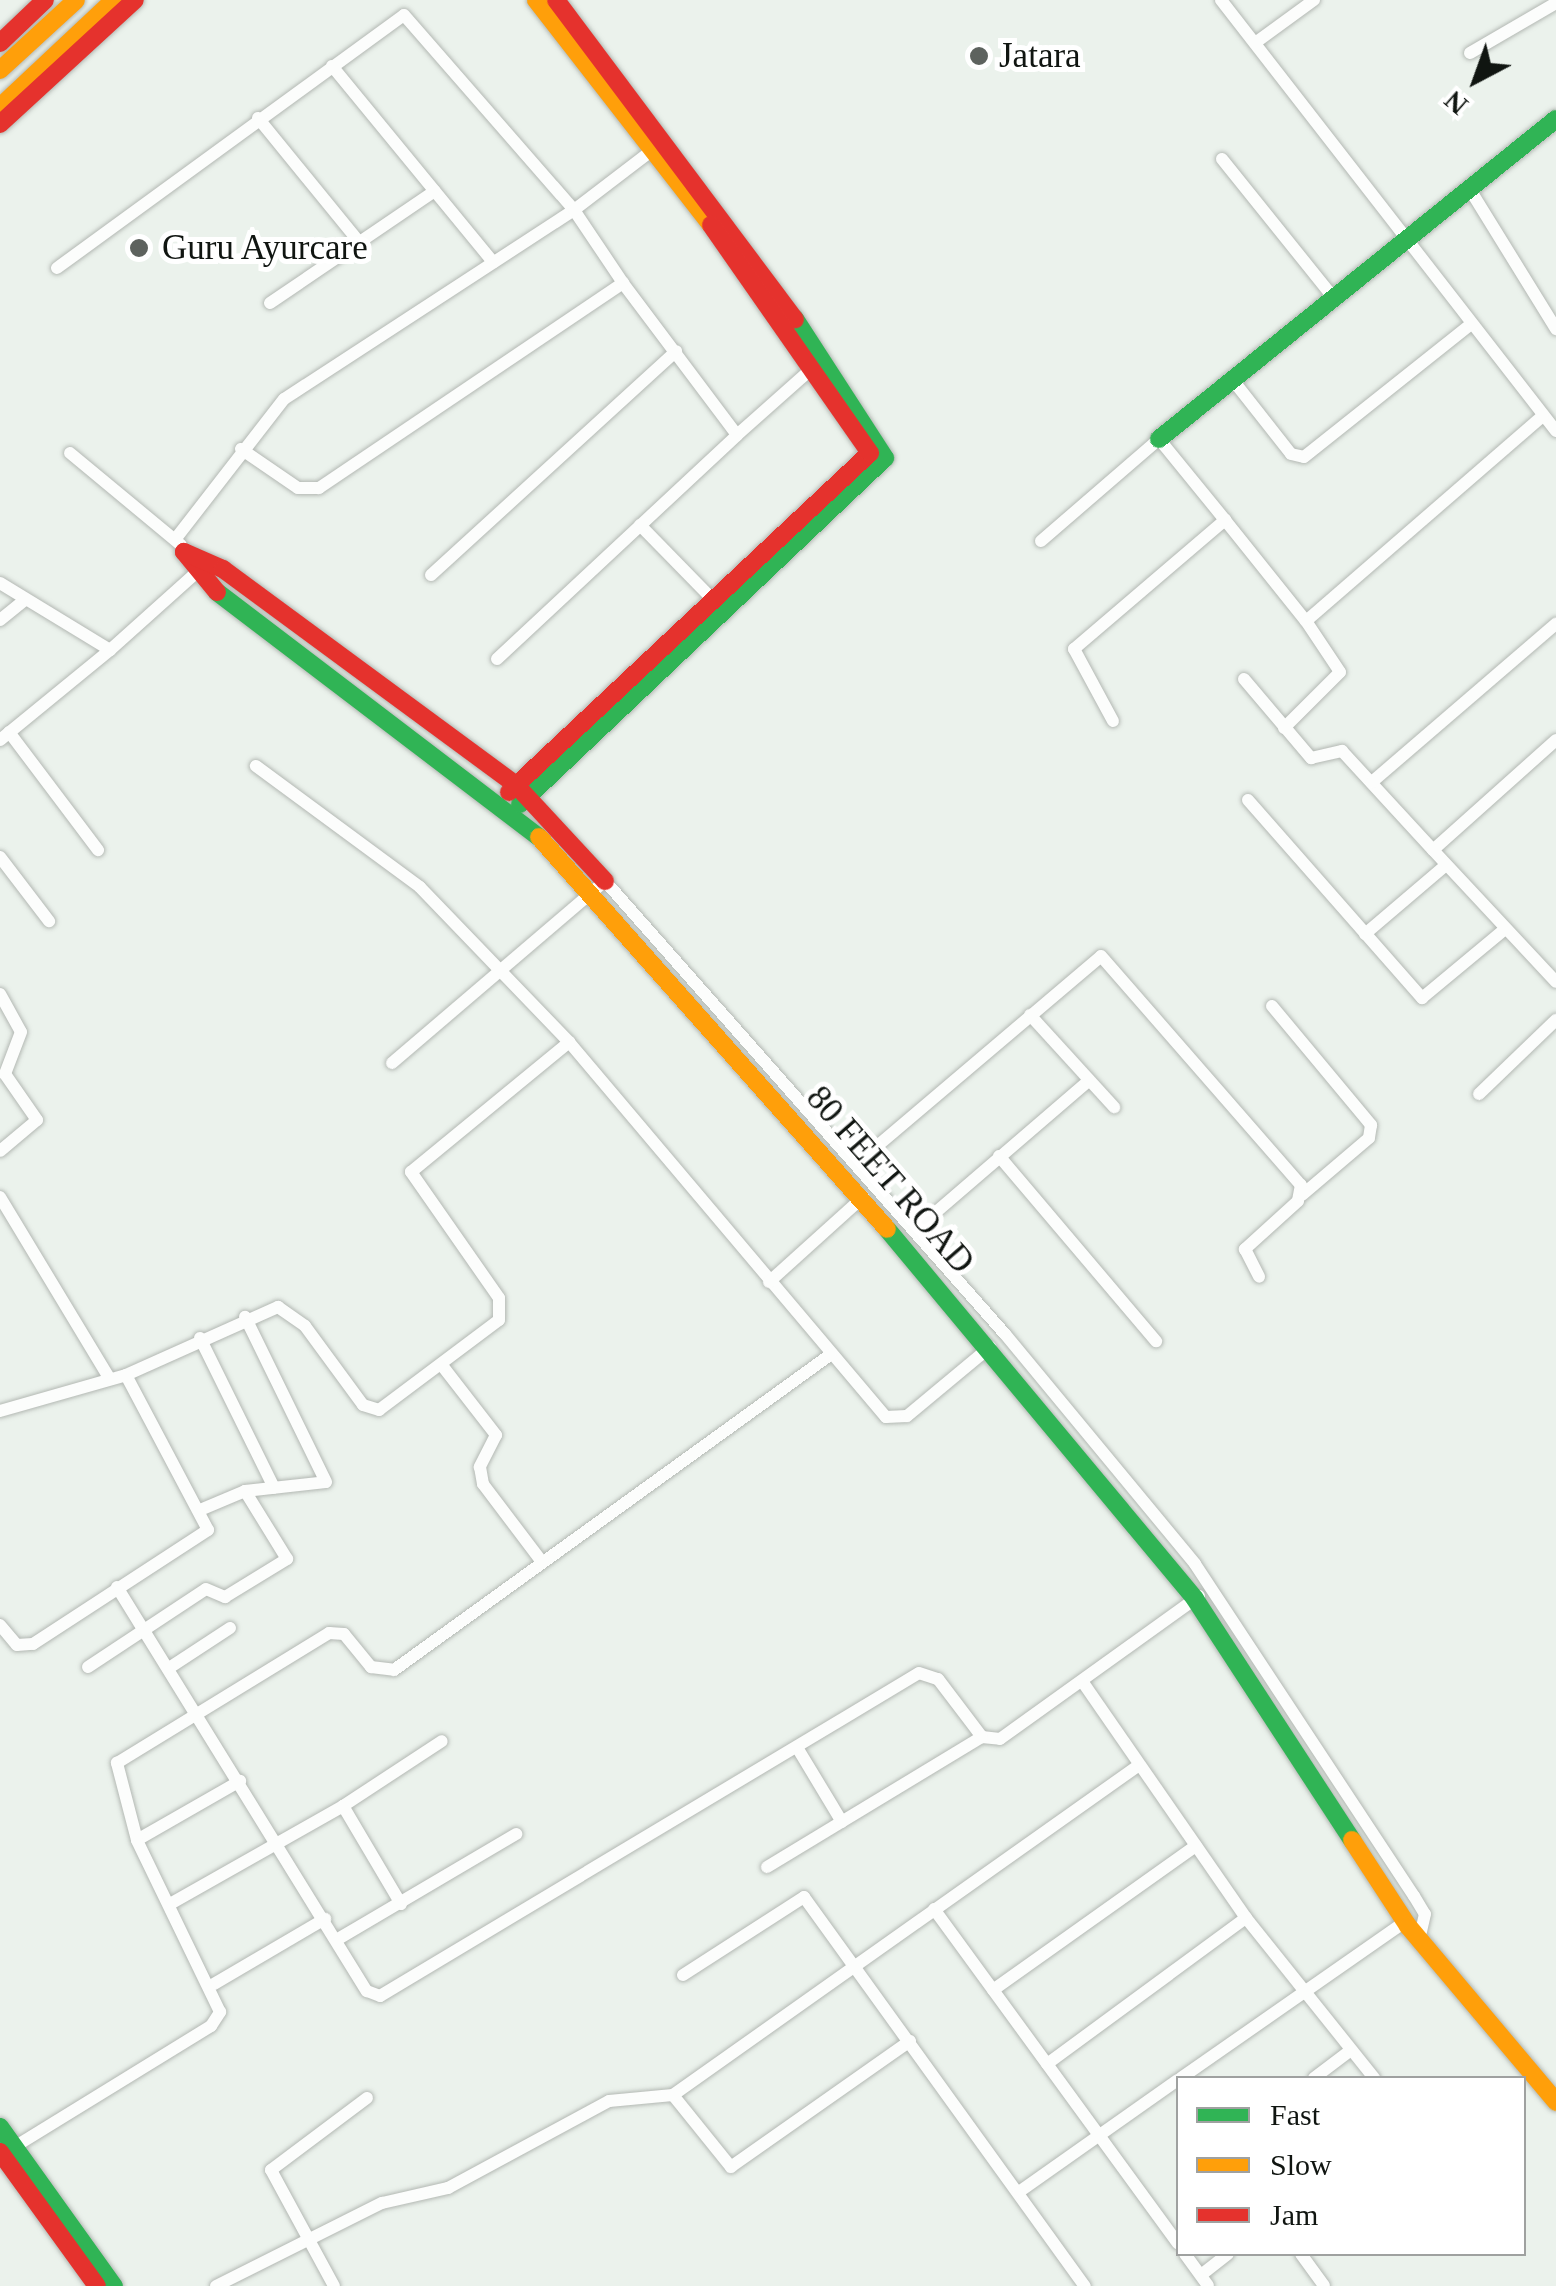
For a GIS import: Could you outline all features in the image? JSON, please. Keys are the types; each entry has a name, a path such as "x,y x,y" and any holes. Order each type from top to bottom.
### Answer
{"street":[{"path":"0,43 45,0"},
{"path":"0,70 76,0"},
{"path":"0,107 114,0"},
{"path":"0,124 135,0"},
{"path":"536,0 659,144"},
{"path":"70,453 180,544 200,569 514,797 885,458 820,362 556,0"},
{"path":"1221,0 1409,236 1471,324 1556,431"},
{"path":"1255,44 1314,0"},
{"path":"1470,53 1556,3"},
{"path":"57,268 404,15 574,210 624,284 738,435"},
{"path":"332,66 493,262"},
{"path":"258,118 358,242"},
{"path":"1041,540 1232,379 1556,119"},
{"path":"180,544 241,448 284,399 574,210 659,144"},
{"path":"1222,159 1333,298"},
{"path":"1469,188 1556,329"},
{"path":"270,303 435,191"},
{"path":"241,448 298,488 320,488 624,284"},
{"path":"1232,379 1304,457 1471,324"},
{"path":"432,575 676,351"},
{"path":"496,659 820,362"},
{"path":"1306,621 1543,416"},
{"path":"1160,439 1306,621 1340,672 1284,728"},
{"path":"1113,721 1074,649 1225,520"},
{"path":"640,525 719,606"},
{"path":"98,850 5,736 200,569"},
{"path":"0,583 110,650"},
{"path":"0,620 26,600"},
{"path":"1372,782 1556,624"},
{"path":"1244,679 1311,758 1338,749 1372,782 1504,930 1556,982"},
{"path":"1433,850 1556,740"},
{"path":"256,766 420,887 504,967 830,1355 899,1421 990,1347"},
{"name":"80 FEET ROAD","path":"514,797 599,887 863,1197 1195,1599 1413,1926 1556,2102"},
{"path":"1248,800 1426,998 1504,930"},
{"path":"0,858 49,921"},
{"path":"1365,934 1446,865"},
{"path":"392,1063 599,887 856,1164 1211,1588 1425,1914 1413,1926 1304,1992 1185,2076"},
{"path":"856,1164 1101,956 1302,1194"},
{"path":"0,994 20,1032 5,1074 37,1120 0,1151"},
{"path":"1260,1277 1245,1249 1369,1138 1371,1125 1272,1006"},
{"path":"1030,1015 1086,1083 1114,1108"},
{"path":"1479,1094 1556,1020"},
{"path":"0,1411 126,1375 245,1317 291,1310 372,1409 444,1368 493,1330 501,1308 410,1172 569,1042"},
{"path":"914,1231 1086,1083"},
{"path":"999,1156 1156,1341"},
{"path":"0,1197 110,1378"},
{"path":"768,1282 863,1197"},
{"path":"200,1510 245,1491 326,1478 245,1317"},
{"path":"200,1338 274,1488"},
{"path":"5,2152 211,2026 220,2012 214,1984 136,1840 117,1763 196,1711 338,1631 371,1667 394,1670 539,1558 830,1355"},
{"path":"444,1368 496,1435 480,1468 483,1484 539,1558"},
{"path":"0,1625 17,1645 33,1644 208,1530 126,1375"},
{"path":"88,1667 206,1589 225,1597 287,1559 245,1491"},
{"path":"118,1588 367,1991 387,1993 550,1886 798,1749 926,1671 982,1737 1000,1740 1211,1588"},
{"path":"169,1668 230,1628"},
{"path":"1082,1681 1246,1918 1372,2076"},
{"path":"767,1868 982,1737"},
{"path":"170,1904 280,1845 442,1741"},
{"path":"798,1749 842,1822"},
{"path":"216,2286 397,2196 448,2188 609,2101 673,2095 1139,1765"},
{"path":"136,1840 240,1781"},
{"path":"344,1806 400,1904"},
{"path":"338,1940 516,1834"},
{"path":"993,1990 1196,1846"},
{"path":"682,1975 799,1896 856,1966 1085,2286"},
{"path":"934,1909 1176,2241"},
{"path":"1047,2064 1246,1918"},
{"path":"214,1984 326,1919"},
{"path":"673,2095 730,2166 910,2041"},
{"path":"1317,2076 1351,2050"},
{"path":"1019,2192 1176,2082"},
{"path":"334,2286 271,2170 367,2098"},
{"path":"0,2127 5,2152 97,2286"},
{"path":"5,2152 114,2286"},
{"path":"1186,2256 1204,2280 1226,2256"},
{"path":"1302,2256 1324,2286"}],"traffic: fast":[{"path":"1159,439 1556,119"},
{"path":"520,804 885,458 795,319"},
{"path":"217,592 539,837"},
{"path":"887,1229 1195,1599 1352,1840"},
{"path":"0,2127 114,2286"}],"traffic: slow":[{"path":"0,70 76,0"},
{"path":"0,107 114,0"},
{"path":"536,0 711,225"},
{"path":"539,837 887,1229"},
{"path":"1352,1840 1408,1926 1556,2102"}],"traffic: jam":[{"path":"0,43 45,0"},
{"path":"0,124 135,0"},
{"path":"556,0 795,319"},
{"path":"509,792 870,453 711,225"},
{"path":"217,592 184,552 223,569 516,785 605,881"},
{"path":"0,2152 97,2286"}],"place":[{"name":"Jatara","path":"979,56"},
{"name":"Guru Ayurcare","path":"139,248"}]}
